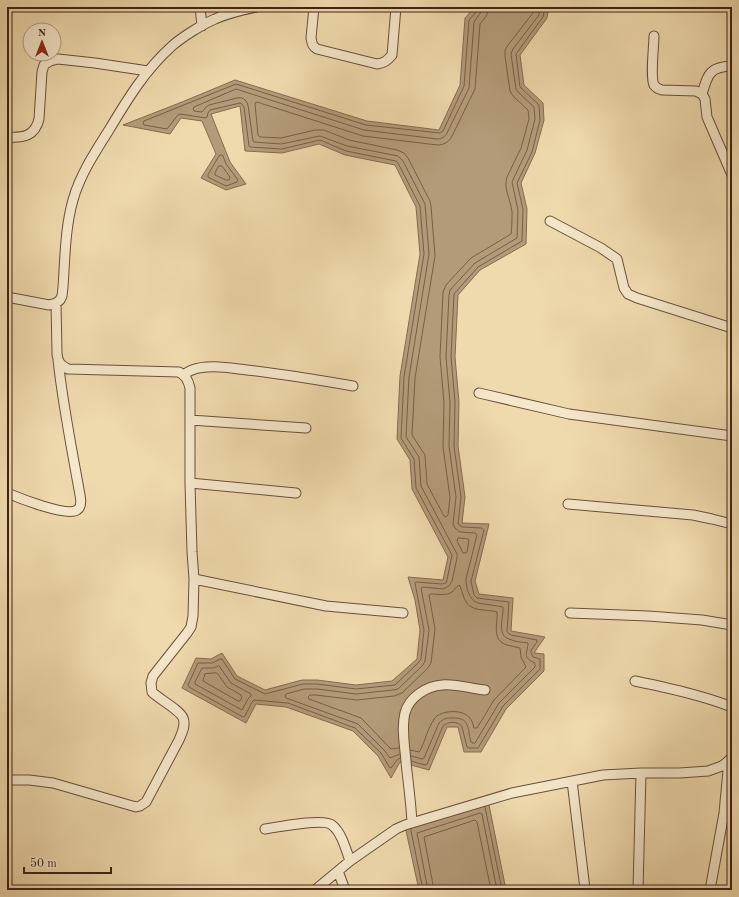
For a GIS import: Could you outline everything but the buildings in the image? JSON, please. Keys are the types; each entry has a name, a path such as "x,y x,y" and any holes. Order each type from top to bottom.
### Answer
{"street":[{"path":"200,7 202,26"},
{"path":"7,493 53,509 71,512 77,510 81,502 67,428 57,354 56,304 62,296 68,229 77,187 93,156 135,89 148,71 172,45 215,18 256,7"},
{"path":"314,7 312,38 314,47 377,64 383,63 392,55 396,7"},
{"path":"654,36 653,83 657,88 662,90 696,91 702,94 705,98 707,117 732,175"},
{"path":"7,137 32,133 37,126 39,119 42,72 44,65 50,61 58,59 148,71"},
{"path":"702,94 709,74 712,71 719,68 732,66"},
{"path":"550,221 601,248 617,259 624,288 628,294 732,328"},
{"path":"7,297 49,305 56,304"},
{"path":"7,780 29,780 53,783 136,807 140,806 146,802 183,732 184,725 184,719 180,714 152,692 152,679 191,627 193,616 194,578 190,483 190,388 188,380 179,372 68,369 61,366 58,360"},
{"path":"184,375 191,370 212,367 271,373 353,386"},
{"path":"479,393 569,414 732,436"},
{"path":"190,420 306,428"},
{"path":"190,483 296,493"},
{"path":"568,504 693,515 732,524"},
{"path":"194,578 326,606 403,613"},
{"path":"570,613 695,619 732,625"},
{"path":"635,681 690,693 732,706"},
{"path":"412,823 403,730 405,712 408,706 414,698 423,691 443,684 485,690"},
{"path":"315,890 350,861 396,829 405,825 512,793 603,775 641,773 680,774 708,771 722,766 730,759"},
{"path":"710,890 724,813 730,759"},
{"path":"638,890 641,773"},
{"path":"572,781 585,889"},
{"path":"265,829 320,822 331,824 340,836 350,861"},
{"path":"338,871 345,890"}],"water":[{"path":"475,7 549,7 547,18 520,55 524,85 543,103 544,120 535,153 521,183 527,209 526,244 480,270 458,295 455,357 459,402 458,446 465,497 462,523 489,524 475,581 479,594 513,598 511,631 545,637 534,653 544,654 544,671 506,709 481,752 464,752 458,727 447,727 429,770 400,762 391,778 378,756 353,731 286,707 256,704 246,723 182,688 196,658 211,659 222,653 237,676 265,690 302,680 317,680 356,685 392,681 417,659 420,630 415,600 408,577 443,580 448,557 412,489 410,460 397,439 400,376 420,254 416,207 395,165 345,155 319,144 282,153 245,151 240,106 211,114 230,162 246,184 226,190 201,178 216,154 202,121 181,118 170,134 123,125 235,80 367,121 439,130 460,85 465,18"},
{"path":"488,800 506,890 419,890 405,826"}]}
